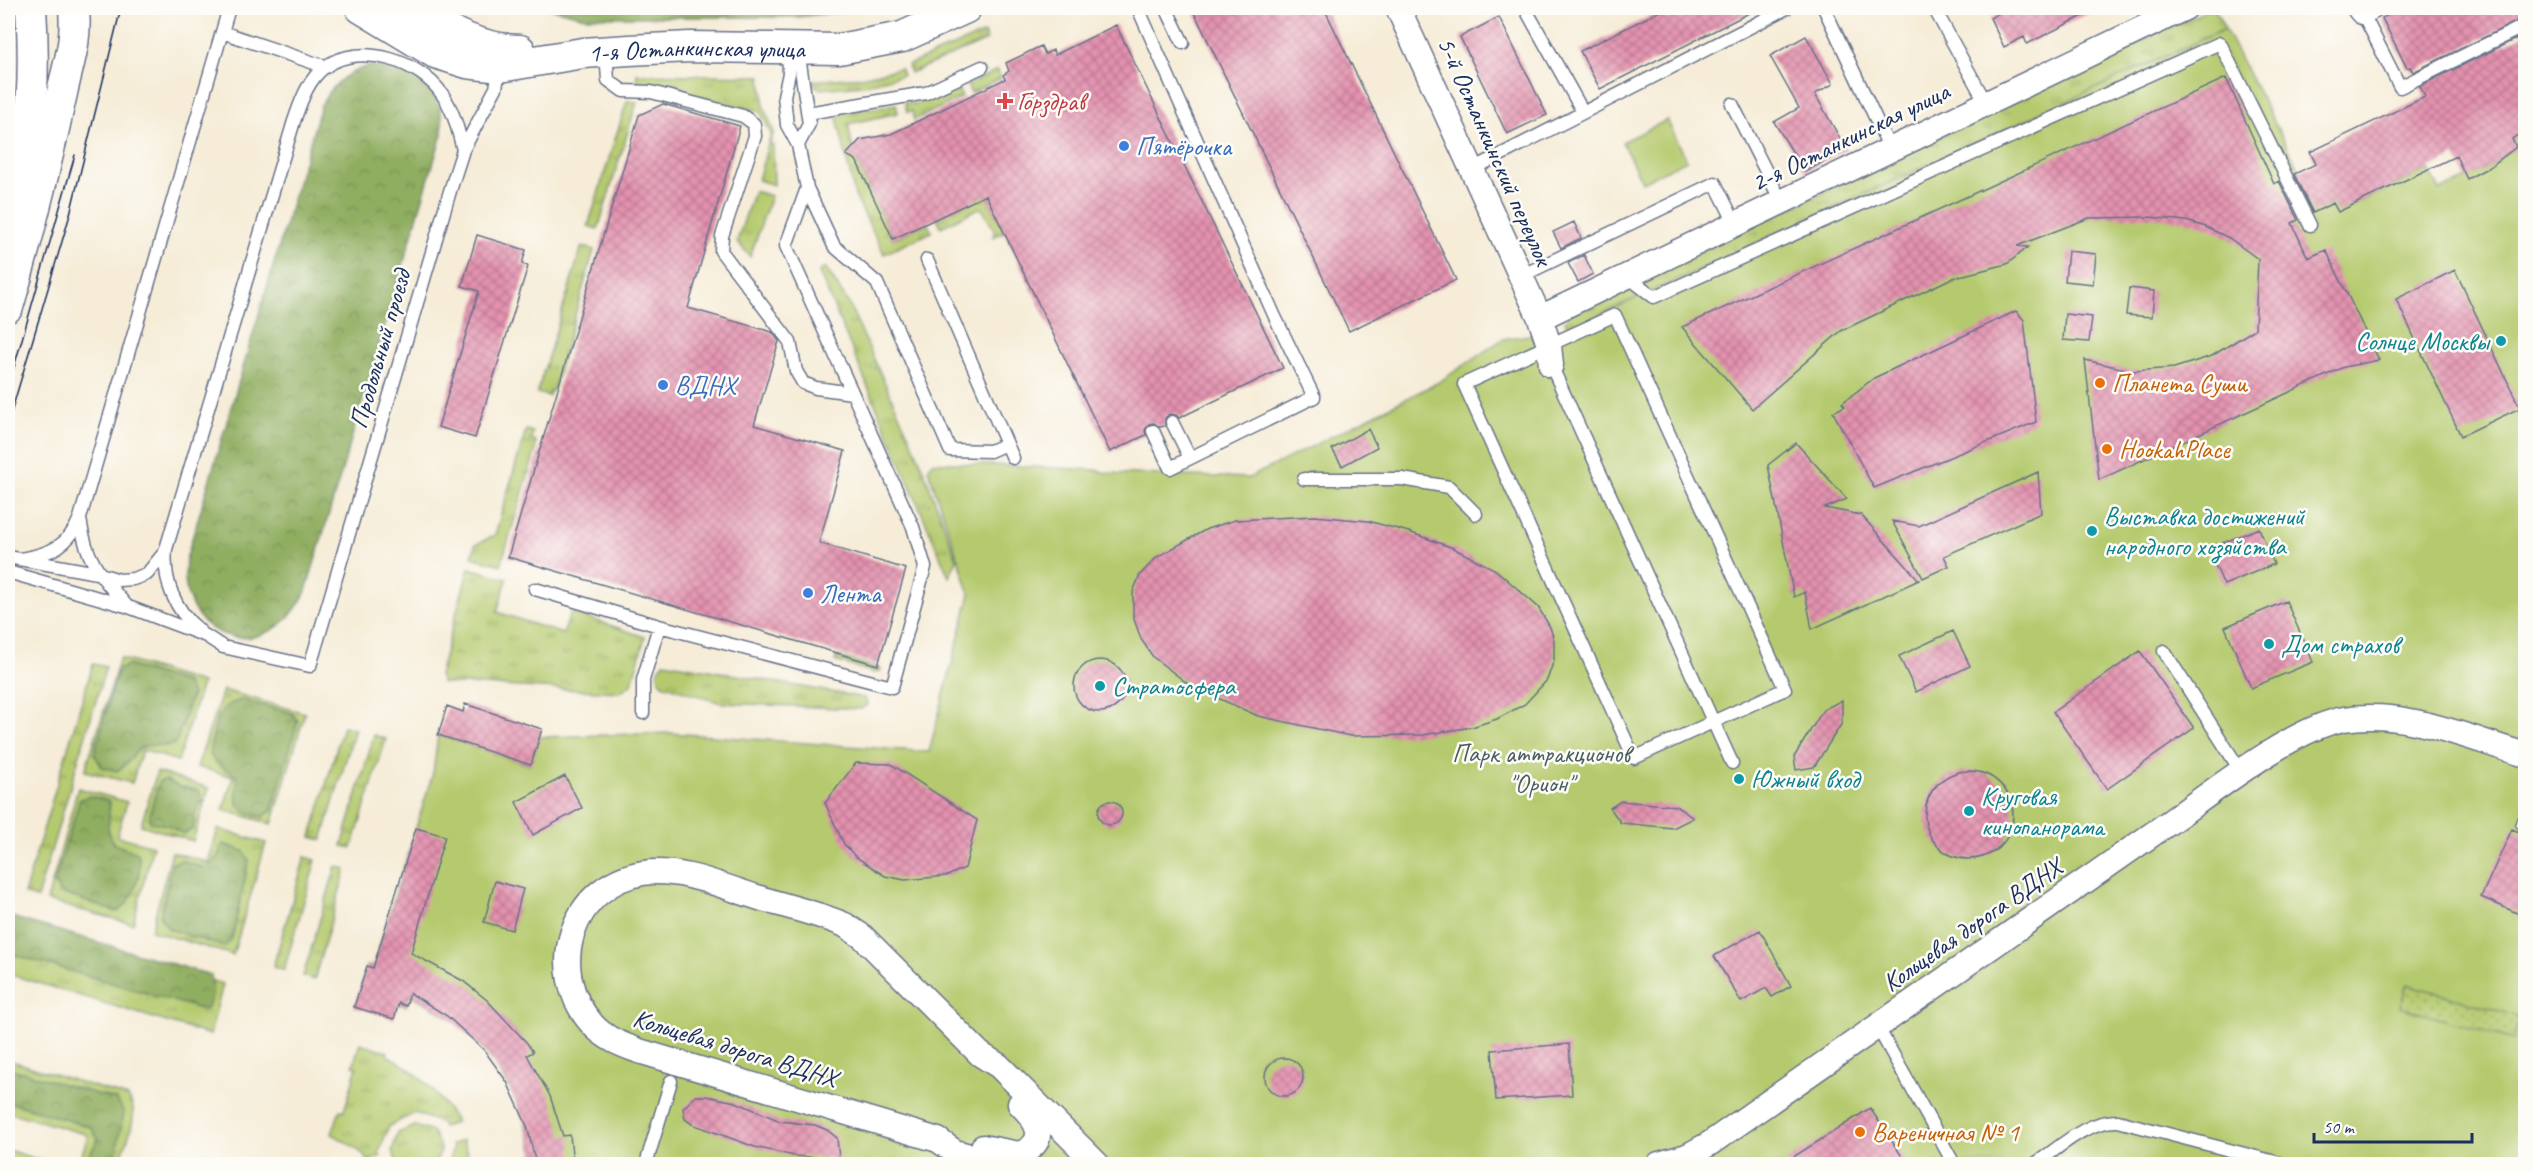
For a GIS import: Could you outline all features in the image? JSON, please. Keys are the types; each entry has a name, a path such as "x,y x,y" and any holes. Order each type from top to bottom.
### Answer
{"street":[{"path":"8,236 20,192 31,118 34,86 31,8"},
{"path":"59,8 62,92"},
{"path":"8,307 48,162 62,92 74,49 75,8"},
{"name":"1-я Останкинская улица","path":"361,8 424,47 467,63 501,58 690,47 839,49 902,37 966,8"},
{"path":"411,8 452,33 489,47 501,58"},
{"name":"2-я Останкинская улица","path":"1540,318 2185,8"},
{"name":"5-й Останкинский переулок","path":"1403,9 1540,318 1550,355"},
{"name":"Кольцевая дорога ВДНХ","path":"1659,1164 1687,1156 1709,1144 2242,773 2321,726 2363,716 2384,716 2411,721 2526,755"},
{"name":"Кольцевая дорога ВДНХ","path":"1000,1164 956,1152 938,1140 645,1053 608,1038 582,1011 574,996 569,978 568,946 577,917 586,905 611,885 642,873 657,872 702,880 834,921 863,938 980,1054 999,1066 1097,1164"},
{"path":"938,1140 960,1141 1009,1154 1019,1154 1035,1144 1039,1136 1034,1119 990,1074 980,1054"}],"lane":[{"path":"21,559 44,555 62,546 74,533 80,518 229,8"},
{"path":"1138,8 1275,317 1314,397 1170,468 1153,431"},
{"path":"1166,8 1183,43"},
{"path":"1525,8 1583,112"},
{"path":"1473,169 1786,8"},
{"path":"1824,8 1890,149"},
{"path":"1934,8 1986,103"},
{"path":"2364,9 2400,87 2526,25"},
{"path":"222,32 326,67"},
{"path":"1627,276 1654,297 2220,43 2310,225"},
{"path":"793,49 809,124 798,145"},
{"path":"793,49 785,106 787,125 798,145 807,188 834,246 877,283 950,450 990,451 1006,444"},
{"path":"594,53 608,81 623,91 651,92 743,116 754,124 754,136 722,236 721,251 790,342 796,371 803,383 816,388 852,393"},
{"path":"206,636 189,622 176,604 168,585 166,549 304,93 314,78 326,67 350,57 387,58 419,72 436,86 456,119 463,150"},
{"name":"Продольный проезд","path":"206,636 223,647 310,666 463,150 496,88 501,58"},
{"path":"808,113 926,93 982,67"},
{"path":"1732,104 1781,201"},
{"path":"1521,276 1715,183 1735,223"},
{"path":"535,589 659,626 892,687 925,567 913,527 786,246 807,188"},
{"path":"927,260 1013,458"},
{"path":"1615,315 1785,689 1634,758 1464,384 1550,355 1615,315"},
{"path":"1550,355 1732,763"},
{"path":"1172,422 1190,458"},
{"path":"1304,480 1402,479 1449,487 1476,514"},
{"path":"80,518 86,548 97,573 126,606"},
{"path":"8,557 119,579 133,579 147,574 166,549"},
{"path":"8,572 126,606 206,636"},
{"path":"642,713 643,681 659,626"},
{"path":"2164,651 2242,773"},
{"path":"1877,1026 1954,1164"},
{"path":"646,1164 671,1082"},
{"path":"2035,1164 2083,1132 2106,1120 2118,1120 2283,1164"}],"green space":[{"path":"548,8 845,8 847,11 798,17 585,17"},
{"path":"2214,8 2225,29 1569,329 1565,322 1570,313"},
{"name":"Парк аттракционов \"Орион\"","path":"2225,29 2320,209 2333,203 2338,212 2429,169 2440,191 2491,166 2516,147 2512,138 2525,129 2525,1164 536,1164 520,1111 508,1086 494,1063 457,1024 435,1008 410,995 406,1006 399,1004 355,1007 367,966 373,967 433,773 438,735 530,765 540,737 671,733 929,752 970,594 928,469 932,462 1096,470 1106,473 1249,478 1439,382 1503,339 1569,329"},
{"path":"984,33 987,40 910,73 908,65"},
{"path":"370,66 398,71 422,84 432,93 442,118 442,134 306,591 289,616 269,632 247,638 226,635 207,625 193,608 186,584 187,556 321,105 330,91 347,75"},
{"path":"900,68 903,75 863,85 820,89 808,81 861,77"},
{"path":"997,70 1001,78 971,93 967,85"},
{"path":"637,74 761,76 764,107 774,132 770,144 773,145 774,185 758,180 771,134 760,111 636,82"},
{"path":"958,89 962,97 914,120 912,111 907,112 905,102 914,104"},
{"path":"627,101 637,102 598,229 588,226"},
{"path":"896,104 898,113 848,124 853,150 848,154 855,158 893,239 927,223 932,232 884,254 855,196 837,118 843,113"},
{"path":"1667,120 1687,160 1642,182 1622,142"},
{"path":"754,191 771,196 750,257 737,241"},
{"path":"986,194 1004,232 993,237 995,232 983,210 979,208 941,227 937,218"},
{"path":"582,246 594,250 553,391 550,391 549,396 537,393"},
{"path":"825,267 848,302 919,458 957,560 949,577 819,272"},
{"path":"526,430 533,432 531,439 536,441 535,452 501,565 472,557 475,545 495,535"},
{"path":"469,568 507,579 497,612 563,634 571,612 645,637 632,683 620,692 442,683 439,675"},
{"path":"837,656 881,670 875,673 835,661"},
{"path":"120,658 202,683 178,761 142,750 132,783 85,771"},
{"path":"664,662 864,698 868,704 861,709 721,703 662,684 657,673"},
{"path":"93,664 106,667 37,898 24,894"},
{"path":"127,665 186,683 192,694 176,743 142,747 117,771 102,767 94,754 117,672"},
{"path":"223,690 305,713 272,824 223,810 233,777 197,767"},
{"path":"242,700 292,713 298,721 272,810 263,817 247,813 237,804 237,777 217,764 210,754 214,727 220,713 225,707"},
{"path":"343,726 355,729 322,840 311,837"},
{"path":"374,735 386,739 352,848 342,846"},
{"path":"157,772 209,788 193,841 141,825"},
{"path":"166,780 180,787 198,790 203,799 195,813 193,829 183,834 168,825 150,822 150,812 159,781"},
{"path":"78,788 127,802 117,836 153,846 133,924 47,901"},
{"path":"89,796 110,801 108,830 114,844 138,853 139,869 136,886 128,901 117,912 61,893 54,883 80,799"},
{"path":"218,829 266,843 233,955 151,931 172,852 208,862"},
{"path":"223,844 244,851 249,860 232,939 224,947 169,929 160,917 172,864 181,860 206,869 217,857"},
{"path":"305,857 316,860 284,970 273,967"},
{"path":"336,866 346,869 314,980 303,976"},
{"path":"8,916 211,975 212,998 204,1010 8,953"},
{"path":"8,919 223,984 210,1035 8,974"},
{"path":"2407,984 2520,1017 2513,1040 2400,1007"},
{"path":"360,1043 388,1052 387,1055 418,1076 435,1092 456,1122 443,1127 441,1123 415,1113 389,1126 379,1152 381,1156 369,1161 356,1148 332,1134 340,1110 344,1111 357,1067 353,1066"},
{"path":"8,1060 128,1097 132,1104 133,1121 119,1164 79,1164 88,1135 8,1112"},
{"path":"8,1068 117,1100 124,1113 114,1161 109,1164 95,1164 90,1154 98,1139 91,1127 8,1102"},
{"path":"415,1126 433,1132 441,1149 435,1164 398,1164 392,1151 398,1133"},
{"path":"463,1140 471,1164 447,1164 453,1149 451,1145"},
{"path":"8,1150 49,1163 49,1164 8,1164"}],"building":[{"path":"1192,8 1324,8 1456,280 1349,331"},
{"path":"1666,8 1759,8 1600,89 1580,51"},
{"path":"1996,8 2099,8 2027,44 2024,37 2004,47 1990,18 1999,13"},
{"path":"2403,8 2526,8 2526,17 2413,72 2410,67 2407,68 2382,18"},
{"path":"1499,17 1547,115 1507,134 1460,37"},
{"path":"1116,25 1283,368 1179,418 1169,414 1165,418 1165,426 1149,424 1145,430 1146,435 1110,452 986,195 893,239 856,160 846,155 860,140 891,134 1005,79 1003,75 1009,71 1006,63 1041,46 1045,54 1053,50 1055,55"},
{"path":"2526,34 2526,129 2512,139 2516,147 2491,166 2467,179 2456,156 2338,212 2333,203 2313,213 2294,174 2316,164 2310,152 2425,97 2420,86"},
{"path":"1806,36 1833,84 1815,94 1846,149 1805,172 1774,122 1799,108 1770,56"},
{"path":"2226,78 2274,184 2279,181 2298,220 2292,223 2308,258 2326,250 2379,360 2344,367 2099,480 2085,360 2134,371 2174,368 2212,356 2255,329 2258,259 2229,238 2186,221 2149,217 2089,218 2017,246 2028,247 2007,264 1952,278 1841,331 1752,409 1682,327"},
{"name":"ВДНХ","path":"663,104 740,126 688,308 772,332 779,341 754,425 845,451 819,543 906,569 878,665 508,557 639,115"},
{"path":"1574,222 1581,238 1561,248 1553,232"},
{"path":"477,235 526,250 522,264 528,266 475,438 438,427 479,291 462,286"},
{"path":"2068,251 2096,254 2093,284 2065,281"},
{"path":"1584,255 1593,274 1578,282 1568,263"},
{"path":"2455,270 2520,408 2461,436 2396,299"},
{"path":"2129,288 2154,291 2152,317 2126,315"},
{"path":"2016,311 2024,320 2036,422 1874,488 1833,412 1845,406 1842,403 1874,378"},
{"path":"2065,314 2092,317 2089,342 2063,340"},
{"path":"1368,429 1377,447 1342,466 1332,449"},
{"path":"1796,443 1847,499 1825,508 1861,515 1919,580 1812,629 1805,592 1794,597 1768,465"},
{"path":"2038,472 2041,513 1944,556 1949,566 1923,578 1892,521 1919,526"},
{"path":"1315,516 1368,521 1409,532 1453,548 1496,570 1538,607 1550,627 1554,640 1554,660 1547,680 1525,704 1497,719 1472,727 1423,735 1350,736 1258,716 1191,686 1153,657 1141,639 1133,616 1133,592 1140,575 1157,557 1207,529 1235,520"},
{"path":"2259,528 2274,564 2224,585 2208,549"},
{"name":"Дом страхов","path":"2286,601 2313,662 2251,688 2225,627"},
{"path":"1953,631 1970,666 1916,692 1899,656"},
{"path":"2140,651 2194,728 2107,789 2053,712"},
{"name":"Стратосфера","path":"1100,660 1110,662 1118,668 1124,676 1126,686 1124,696 1118,704 1110,710 1100,712 1090,710 1082,704 1076,696 1074,686 1076,676 1082,668 1090,662"},
{"path":"1842,700 1842,723 1814,767 1796,770 1794,757 1823,710"},
{"path":"465,704 542,729 531,765 438,735 447,706 463,712"},
{"path":"856,763 891,764 977,820 965,868 947,876 905,880 885,876 856,857 844,844 825,803"},
{"name":"Круговая кинопанорама","path":"1969,771 1994,778 2006,790 2013,815 2006,840 1994,852 1969,859 1944,852 1932,840 1925,815 1932,790 1944,778"},
{"path":"565,776 582,808 533,835 516,802"},
{"path":"1110,801 1115,802 1121,808 1121,818 1115,824 1110,825 1105,824 1099,818 1098,813 1099,808 1105,802"},
{"path":"1621,801 1676,806 1693,818 1673,828 1621,823 1610,808"},
{"path":"416,828 445,836 411,953 463,981 487,1000 527,1043 533,1052 527,1055 550,1096 563,1136 570,1135 573,1164 536,1164 527,1126 507,1082 484,1050 447,1016 410,993 406,1006 399,1003 394,1019 354,1007 367,966 373,968"},
{"path":"2512,829 2526,835 2526,917 2481,897"},
{"path":"495,881 523,889 512,930 484,922"},
{"path":"1760,930 1791,986 1772,997 1766,988 1741,1002 1714,956"},
{"path":"1569,1044 1572,1095 1496,1100 1492,1050"},
{"path":"1284,1058 1298,1063 1303,1077 1298,1091 1284,1096 1270,1091 1265,1077 1270,1063"},
{"path":"696,1096 736,1102 780,1121 815,1125 827,1130 837,1138 839,1159 794,1156 755,1147 692,1124 685,1119 683,1108"},
{"name":"Вареничная № 1","path":"1870,1108 1907,1164 1782,1164 1844,1125"}],"tram line":[{"path":"8,423 69,218 121,8"},
{"path":"8,388 75,155"}],"place":[{"name":"Горздрав","path":"1005,101"},
{"name":"Пятёрочка","path":"1124,146"},
{"name":"Солнце Москвы","path":"2501,341"},
{"name":"Планета Суши","path":"2100,383"},
{"name":"ВДНХ","path":"663,385"},
{"name":"HookahPlace","path":"2107,449"},
{"name":"Выставка достижений народного хозяйства","path":"2092,531"},
{"name":"Лента","path":"808,593"},
{"name":"Дом страхов","path":"2269,644"},
{"name":"Стратосфера","path":"1100,686"},
{"name":"Южный вход","path":"1739,779"},
{"name":"Круговая кинопанорама","path":"1969,811"},
{"name":"Вареничная № 1","path":"1860,1132"}]}
